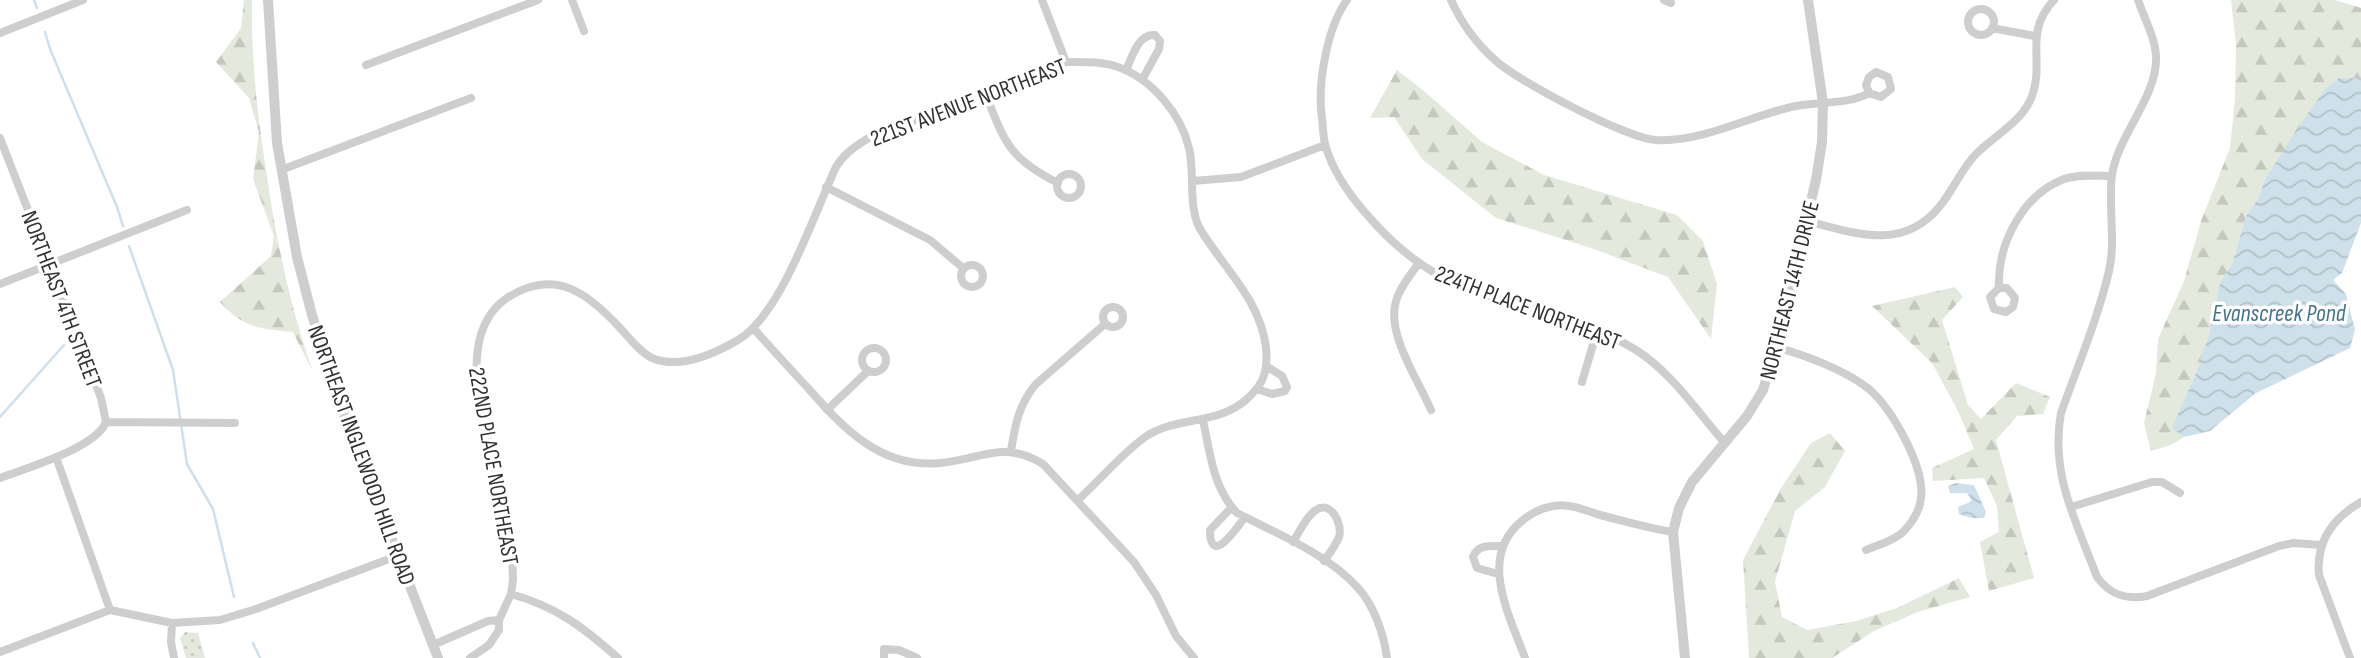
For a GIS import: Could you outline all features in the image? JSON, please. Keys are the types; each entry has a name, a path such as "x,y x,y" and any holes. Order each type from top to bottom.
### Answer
{"street":[{"path":"0,33 83,0"},
{"name":"NORTHEAST INGLEWOOD HILL ROAD","path":"268,0 277,143 298,257 312,315 348,427 438,658"},
{"path":"366,65 538,0"},
{"path":"572,0 584,31"},
{"path":"1042,0 1066,62"},
{"name":"224TH PLACE NORTHEAST","path":"1347,0 1332,33 1324,66 1320,106 1325,145 1338,173 1359,205 1394,242 1419,263 1443,277 1468,288 1597,331 1649,359 1666,374 1724,442"},
{"path":"1451,0 1472,34 1496,61 1534,87 1629,133 1655,141 1699,135 1797,105 1856,98 1869,93"},
{"name":"NORTHEAST 14TH DRIVE","path":"1685,658 1673,532 1679,508 1692,482 1747,416 1763,390 1807,221 1822,142 1823,103 1808,0"},
{"path":"1807,221 1866,236 1880,236 1905,232 1933,215 1967,163 2027,108 2035,85 2035,36 2041,18 2054,0"},
{"path":"2138,0 2153,42 2155,67 2153,81 2125,137 2112,176 2112,244 2109,270 2061,413 2058,433 2060,474 2071,507 2097,577 2103,586 2121,596 2147,596 2279,546 2292,543 2321,545"},
{"path":"1992,28 2035,36"},
{"path":"1126,70 1143,38 1148,34 1155,35 1160,41 1159,49 1139,78"},
{"name":"221ST AVENUE NORTHEAST","path":"631,340 652,358 679,361 715,352 754,329 771,307 843,156 867,139 1066,62 1099,63 1126,70 1139,78 1158,94 1183,130 1189,148 1198,225 1247,294 1256,312 1264,337 1266,366"},
{"path":"985,93 1003,138 1014,153 1034,171 1058,183"},
{"path":"281,170 471,98"},
{"name":"NORTHEAST 4TH STREET","path":"0,138 101,398 106,422"},
{"path":"1193,181 1241,177 1325,145"},
{"path":"1999,288 1998,274 2002,253 2013,226 2036,196 2051,185 2075,176 2112,176"},
{"path":"827,187 930,240 964,268"},
{"path":"0,284 187,211"},
{"path":"1419,263 1396,299 1395,323 1404,354 1431,410"},
{"name":"222ND PLACE NORTHEAST","path":"470,658 496,638 499,620 505,612 513,580 512,555 477,384 476,359 481,332 490,315 503,302 531,286 547,284 578,291 590,299 631,340"},
{"path":"1012,451 1016,419 1027,394 1105,324"},
{"path":"754,329 849,432 884,455 901,461 941,463 985,453 1012,451 1030,456 1043,464 1134,562 1156,595 1176,636 1194,658"},
{"path":"1582,382 1597,331"},
{"path":"1776,347 1802,354 1867,388 1891,414 1904,437 1921,485 1919,507 1904,531 1866,550"},
{"path":"1078,500 1148,436 1174,425 1203,420 1236,408 1257,389 1266,366 1282,376 1287,387 1285,391 1272,394 1257,389"},
{"path":"827,410 868,371"},
{"path":"1203,420 1217,481 1222,494 1232,507 1347,577 1366,598 1381,633 1387,658"},
{"path":"0,478 56,457 95,438 106,422 235,423"},
{"path":"56,457 110,610"},
{"path":"2071,507 2152,482 2162,482 2180,493"},
{"path":"2350,658 2319,575 2318,565 2321,545 2328,531 2337,519 2361,502"},
{"path":"1525,658 1498,574 1503,546 1526,518 1552,506 1567,505 1647,528 1673,532"},
{"path":"1232,507 1210,530 1210,538 1215,543 1227,543 1245,517"},
{"path":"1293,542 1314,510 1322,507 1329,509 1333,512 1340,531 1338,540 1324,561"},
{"path":"1498,574 1480,570 1474,565 1473,557 1476,550 1482,547 1503,546"},
{"path":"0,652 110,610 172,623 220,620 397,556"},
{"path":"511,594 549,607 582,628 618,658"},
{"path":"433,645 488,621 499,620"},
{"path":"172,623 174,658"},
{"path":"884,658 884,649 899,650 917,658"}],"green space":[{"path":"244,0 252,0 257,107 274,222 291,298 313,372 293,332 253,326 236,317 220,302 271,256 274,236 253,179 259,132 249,98 216,62 241,28"},
{"path":"2231,0 2335,0 2361,8 2361,81 2355,78 2265,179 2258,199 2246,216 2232,264 2220,283 2209,334 2173,428 2184,437 2171,445 2151,451 2144,423 2156,373 2158,339 2184,281 2201,221 2230,148 2236,45"},
{"path":"1397,70 1482,142 1544,175 1677,215 1703,241 1717,284 1711,339 1668,277 1591,248 1496,218 1422,159 1394,117 1370,118"},
{"path":"1955,287 1963,297 1942,320 1968,405 1981,419 2016,383 2050,397 2043,414 2017,416 1996,440 2034,578 1989,591 1980,542 1999,532 1997,506 1984,478 1933,481 1932,468 1974,449 1958,411 1932,363 1872,306"},
{"path":"1830,433 1845,451 1825,487 1795,511 1775,582 1782,617 1807,630 1856,621 1897,608 1959,578 1970,597 1918,612 1874,631 1832,658 1749,658 1743,560 1781,488 1811,443"},
{"path":"185,632 198,633 205,658 186,658 180,638"}],"water":[{"name":"Evanscreek Pond","path":"2339,78 2355,78 2361,81 2361,223 2342,273 2333,280 2346,294 2355,330 2350,348 2256,393 2210,431 2184,437 2172,428 2196,373 2209,334 2220,283 2232,264 2246,216 2258,199 2265,179 2292,137 2325,89"},
{"path":"1956,483 1974,485 1986,512 1984,518 1959,514 1958,507 1971,499 1967,493 1950,493 1948,486"}],"waterway":[{"path":"34,0 37,8"},
{"path":"45,32 123,226"},
{"path":"129,246 173,370 187,464 213,509 234,597"},
{"path":"0,417 64,345"},
{"path":"253,643 260,658"}]}
